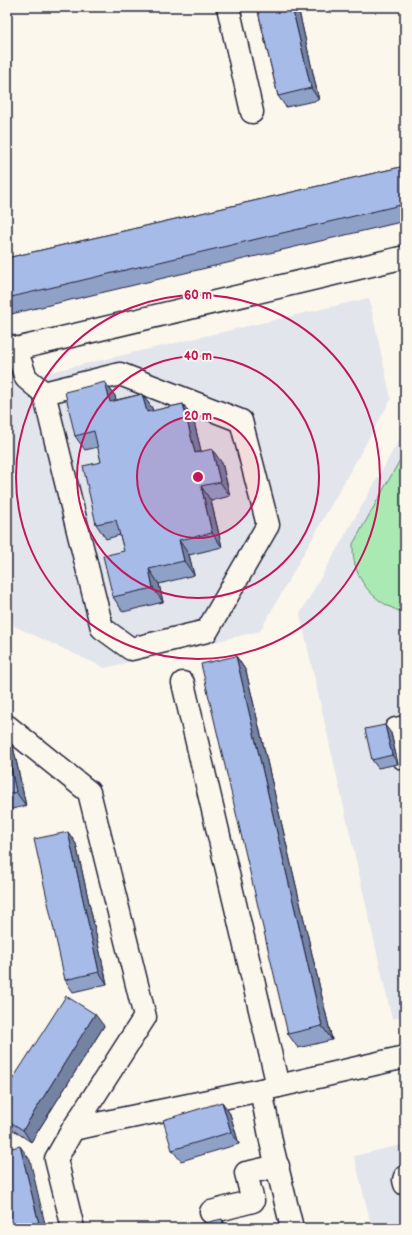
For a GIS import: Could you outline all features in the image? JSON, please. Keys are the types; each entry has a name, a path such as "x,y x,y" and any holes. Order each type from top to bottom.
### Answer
{"lane":[{"path":"228,7 252,112"},
{"path":"44,393 120,374 241,421 268,525 207,631 131,650 102,628 44,393 26,378 12,347 405,257"},
{"path":"183,683 269,1088 278,1166 292,1228"},
{"path":"7,726 89,792 145,1017 73,1129 56,1159 73,1228"},
{"path":"403,758 396,729 405,727"},
{"path":"73,1129 269,1088 405,1057"},
{"path":"211,1212 253,1201 246,1173 278,1166"},
{"path":"405,1178 405,1184"}],"shaded area":[{"path":"369,298 391,399 260,631 105,668 14,626 7,594 7,382"},
{"path":"405,430 405,1016 392,1019 300,614"},
{"path":"405,1144 405,1228 372,1228 354,1156"}],"green space":[{"path":"405,451 405,613 396,610 379,600 365,587 357,570 353,544"}],"building":[{"path":"257,7 292,7 311,88 278,96"},
{"path":"405,166 405,204 7,298 7,258"},
{"path":"105,382 110,402 142,394 147,412 183,404 195,453 212,449 220,482 201,486 212,533 179,540 184,561 149,569 153,588 113,597 103,556 124,551 116,520 96,524 83,466 101,462 94,431 75,436 65,392"},
{"path":"236,656 322,1026 288,1034 201,664"},
{"path":"385,725 392,755 372,760 365,729"},
{"path":"7,750 16,792 7,794"},
{"path":"68,832 99,972 65,980 34,839"},
{"path":"66,996 95,1014 23,1130 7,1120 7,1088"},
{"path":"222,1102 231,1132 172,1150 163,1120"},
{"path":"20,1146 40,1228 7,1228 7,1149"},
{"path":"222,1219 224,1228 191,1228 191,1226"}]}
